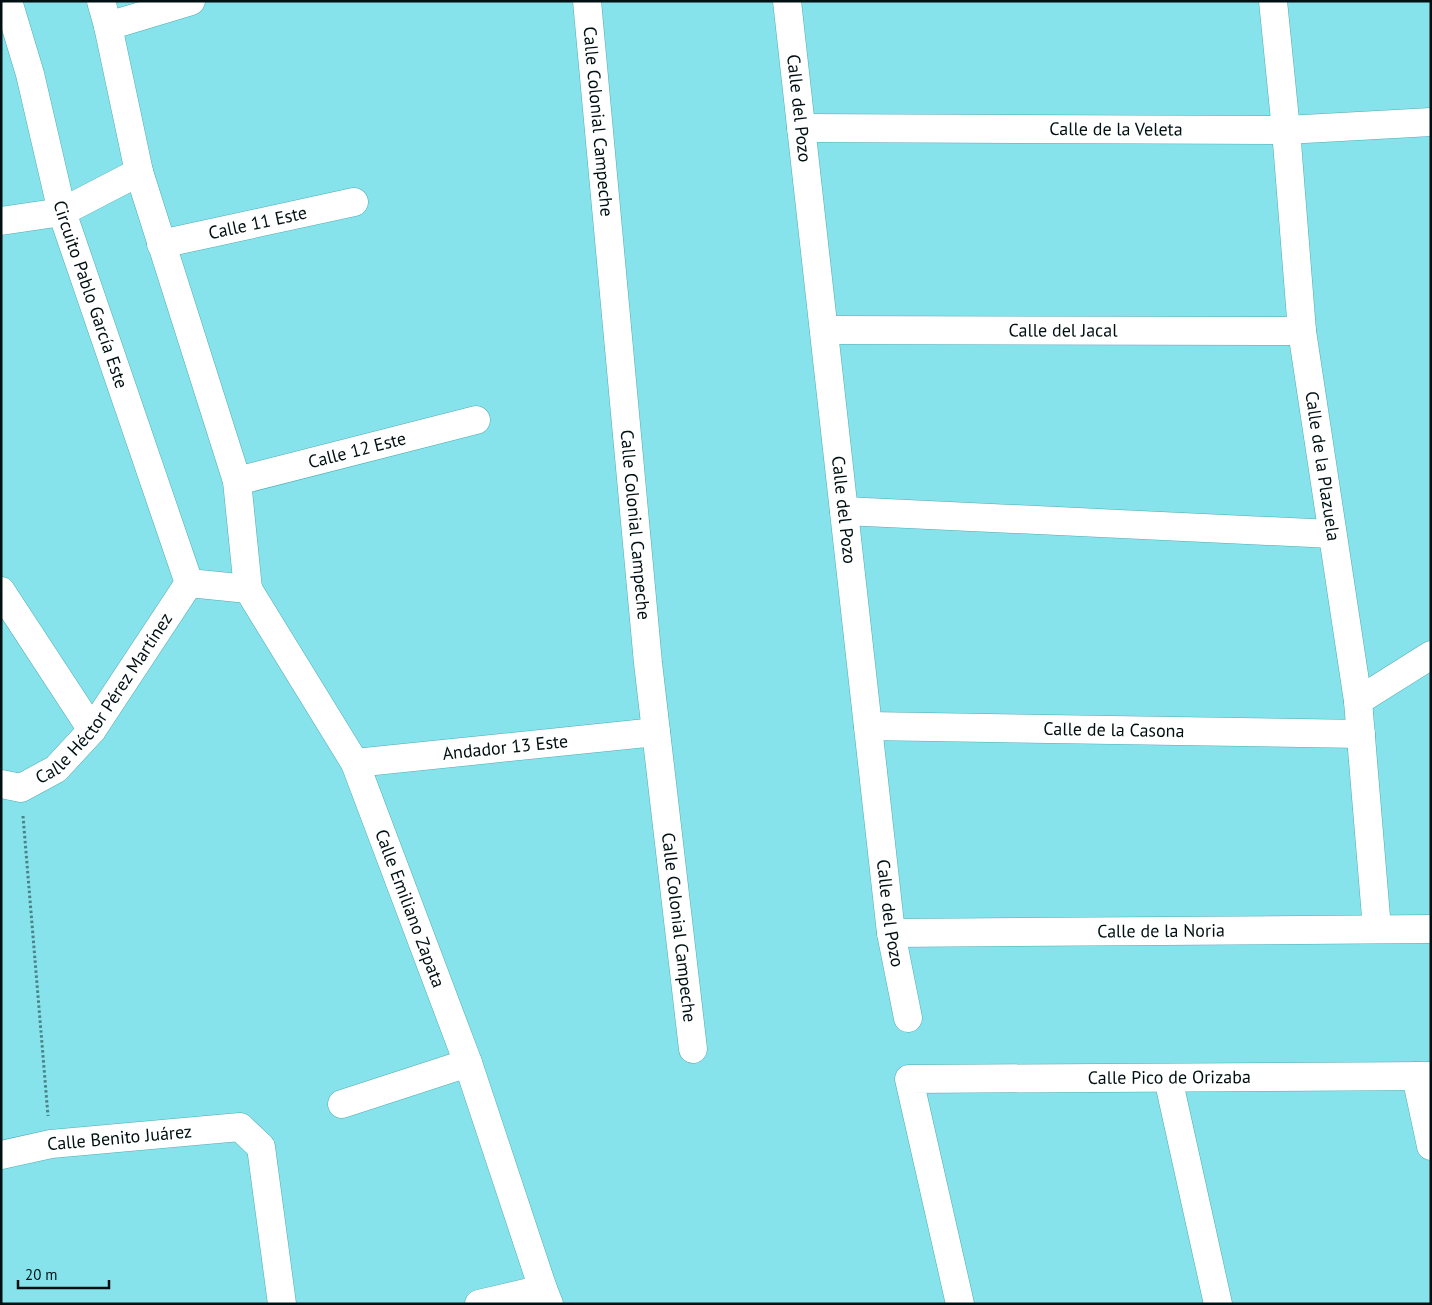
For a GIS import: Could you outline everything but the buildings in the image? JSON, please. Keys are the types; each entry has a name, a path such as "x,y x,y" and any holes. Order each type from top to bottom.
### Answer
{"street":[{"name":"Circuito Pablo García Este","path":"8,1 30,74 62,212 189,583"},
{"path":"189,583 248,589 237,481 139,172 105,13 191,1"},
{"name":"Calle Colonial Campeche","path":"587,1 648,664 693,1049"},
{"name":"Calle del Pozo","path":"787,1 891,933 908,1018"},
{"name":"Calle de la Plazuela","path":"1273,1 1286,130 1302,331 1358,702 1377,929"},
{"name":"Calle de la Veleta","path":"801,128 1286,130 1431,122"},
{"path":"1,221 62,212 139,172"},
{"name":"Calle 11 Este","path":"161,244 354,202"},
{"name":"Calle del Jacal","path":"824,330 1302,331"},
{"name":"Calle 12 Este","path":"237,481 476,420"},
{"path":"844,511 1332,534"},
{"name":"Calle Héctor Pérez Martínez","path":"11,786 56,768 92,730 189,583"},
{"name":"Calle Emiliano Zapata","path":"248,589 355,763 468,1063 546,1296"},
{"path":"1,590 92,730"},
{"path":"1358,702 1431,655"},
{"name":"Calle de la Casona","path":"868,726 1361,734"},
{"name":"Andador 13 Este","path":"355,763 656,732"},
{"name":"Calle de la Noria","path":"891,933 1431,929"},
{"path":"342,1104 468,1063"},
{"path":"1423,1076 1431,1146"},
{"name":"Calle Pico de Orizaba","path":"960,1304 909,1079 1423,1076"},
{"path":"1168,1078 1218,1304"},
{"name":"Calle Benito Juárez","path":"1,1155 51,1144 240,1127 261,1147 282,1304"},
{"path":"479,1304 546,1296"}],"path":[{"path":"11,786 51,1144"}]}
